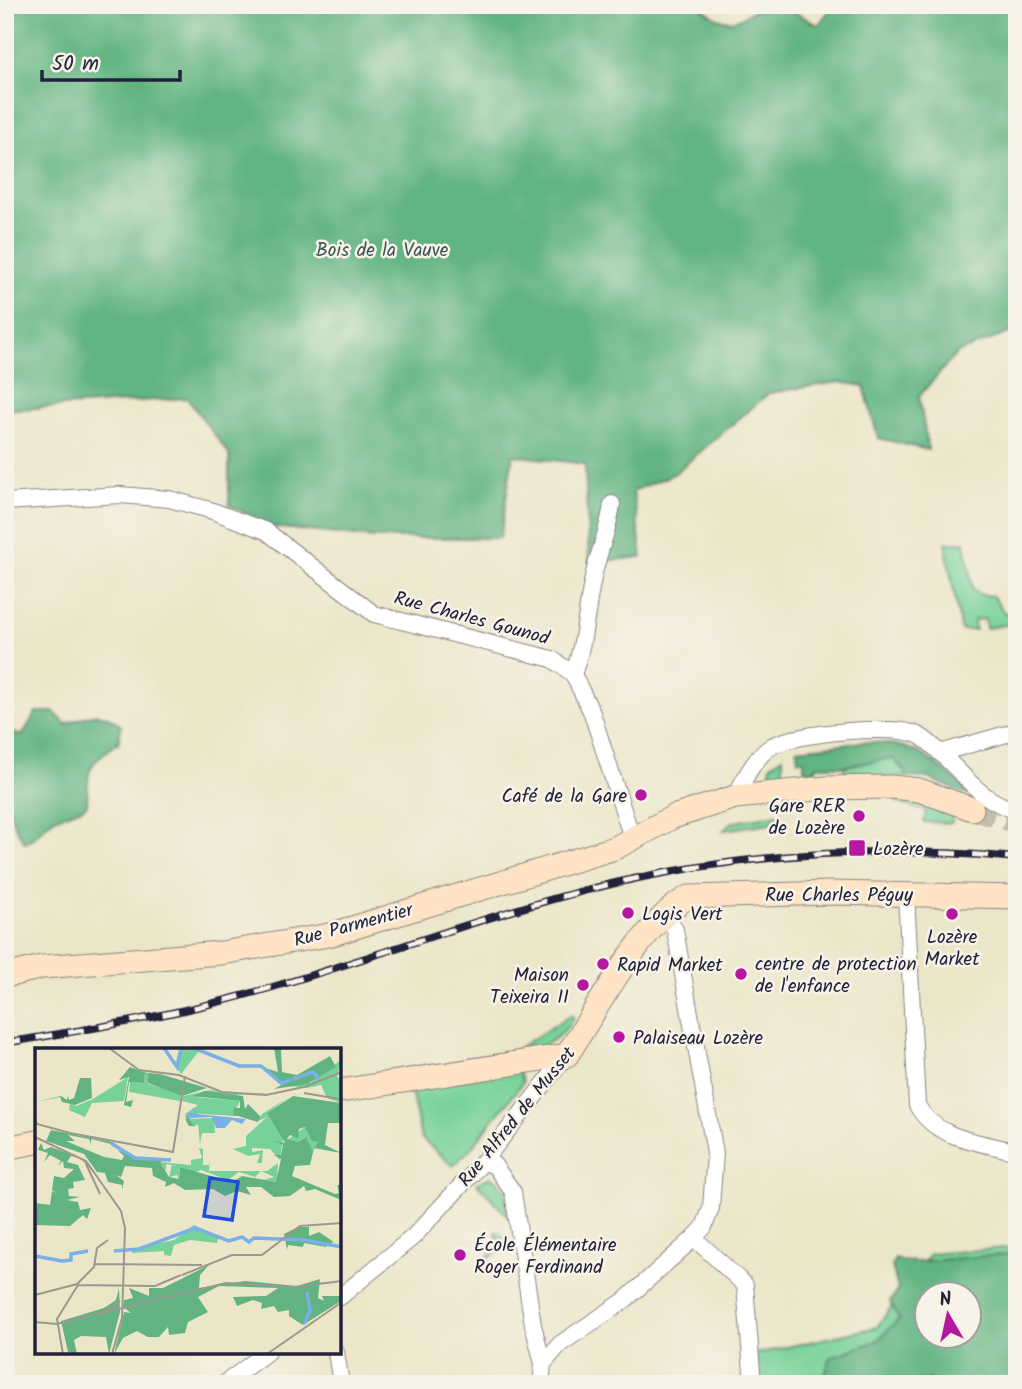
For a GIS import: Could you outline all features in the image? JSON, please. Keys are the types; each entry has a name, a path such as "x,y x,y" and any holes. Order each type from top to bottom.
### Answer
{"street":[{"name":"Rue Charles Gounod","path":"5,502 120,495 169,499 210,510 266,531 374,614 552,659 573,674"},
{"path":"612,504 609,525 593,576 581,653 573,674 592,713 640,834"},
{"path":"735,797 758,759 771,747 791,738 898,730 918,735 999,805 1017,810"},
{"path":"940,753 1017,731"},
{"name":"Rue Parmentier","path":"5,976 42,967 196,956 330,935 615,848 673,817 735,797 826,788 891,787 919,790 972,808"},
{"path":"906,894 917,1105 924,1119 938,1131 1017,1152"},
{"name":"Rue Charles Péguy","path":"666,912 680,901 705,895 906,894 1017,897"},
{"path":"543,1364 560,1344 624,1301 694,1238 704,1227 711,1208 715,1153 675,930 666,912"},
{"name":"Rue Alfred de Musset","path":"341,1296 413,1237 483,1162 567,1055 615,980 666,912"},
{"path":"341,1091 567,1055"},
{"path":"5,1148 35,1142"},
{"path":"483,1162 494,1165 513,1192 533,1325 543,1364 541,1384"},
{"path":"694,1238 745,1285 753,1384"},
{"path":"225,1384 264,1354"},
{"path":"336,1354 341,1384"}],"green space":[{"name":"Bois de la Vauve","path":"5,5 699,5 713,16 734,20 758,8 778,5 818,25 834,5 1017,5 1017,330 957,353 919,396 928,450 878,438 864,386 839,382 769,393 674,474 633,491 642,557 589,563 585,464 513,455 500,538 375,538 272,527 229,505 229,454 187,398 5,410"},
{"path":"965,542 973,590 982,595 993,596 1004,613 1017,612 1017,623 986,628 985,619 974,620 975,630 961,630 945,543"},
{"path":"36,712 54,712 66,724 95,714 107,716 121,726 119,742 94,762 91,768 87,805 55,818 25,843 11,817 8,803 5,730 22,736"},
{"path":"862,742 896,745 921,754 968,791 968,795 928,778 906,777 893,758 844,766 816,766 816,770 804,770 804,760 798,760 797,749"},
{"path":"783,757 783,779 769,780 771,765"},
{"path":"893,758 906,777 860,778 857,772 845,774 844,766"},
{"path":"897,797 928,801 928,807 952,814 952,823 924,822 926,811 897,803"},
{"path":"777,814 783,821 724,830 731,823"},
{"path":"571,1015 574,1018 553,1040 538,1047 509,1054"},
{"path":"516,1068 523,1082 471,1148 453,1166 421,1138 411,1090"},
{"path":"490,1177 503,1188 508,1216 477,1183"},
{"path":"496,1232 502,1234 504,1246 483,1263 497,1246"},
{"path":"1017,1247 1017,1384 753,1384 751,1355 877,1327 930,1254"},
{"path":"1009,1254 1017,1260 1017,1384 930,1384 929,1379 909,1384 840,1384 825,1374 831,1357 877,1341 899,1319 890,1302 898,1289 892,1265 895,1259 916,1262"}],"tunnel":[{"path":"972,809 1017,822"}],"railway":[{"path":"5,1043 133,1021 228,1000 514,910 669,872 756,859 843,853 930,853 1017,858"}],"place":[{"name":"Café de la Gare","path":"641,795"},
{"name":"Gare RER de Lozère","path":"859,816"},
{"name":"Lozère","path":"857,848"},
{"name":"Logis Vert","path":"628,913"},
{"name":"Lozère Market","path":"952,914"},
{"name":"Rapid Market","path":"603,964"},
{"name":"centre de protection de l'enfance","path":"741,974"},
{"name":"Maison Teixeira II","path":"583,985"},
{"name":"Palaiseau Lozère","path":"619,1037"},
{"name":"École Élémentaire Roger Ferdinand","path":"460,1255"}]}
